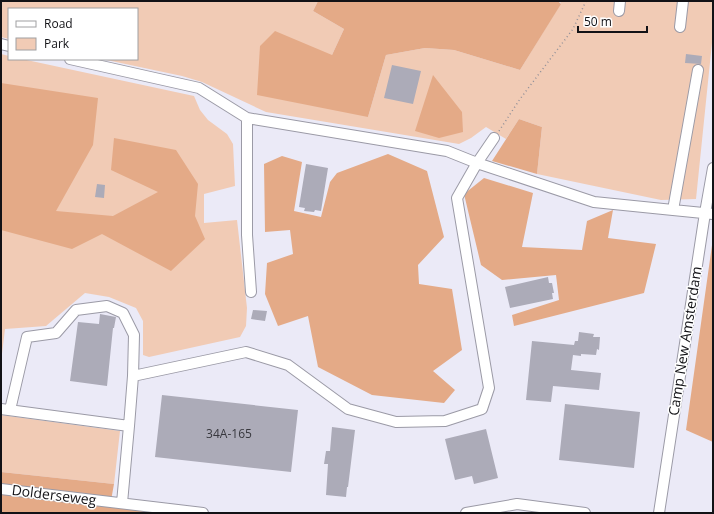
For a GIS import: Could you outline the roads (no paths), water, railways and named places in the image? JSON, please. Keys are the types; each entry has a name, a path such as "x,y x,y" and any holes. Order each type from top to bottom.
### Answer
{"lane":[{"path":"680,27 683,1"},
{"path":"74,60 199,88 247,118 447,151 477,163 594,202 709,213 713,221"},
{"path":"673,210 698,70"},
{"path":"247,118 247,235 251,292"},
{"path":"133,376 246,352 288,364 348,409 396,422 445,421 482,409 489,388 457,198 477,163 494,138"},
{"name":"Camp New Amsterdam","path":"659,513 709,213 713,168"},
{"path":"122,503 129,426 133,376 134,335 123,313 107,306 76,310 56,333 27,337 5,410 129,426"},
{"name":"Dolderseweg","path":"1,489 203,513"},
{"path":"466,513 518,509 585,513"}]}
